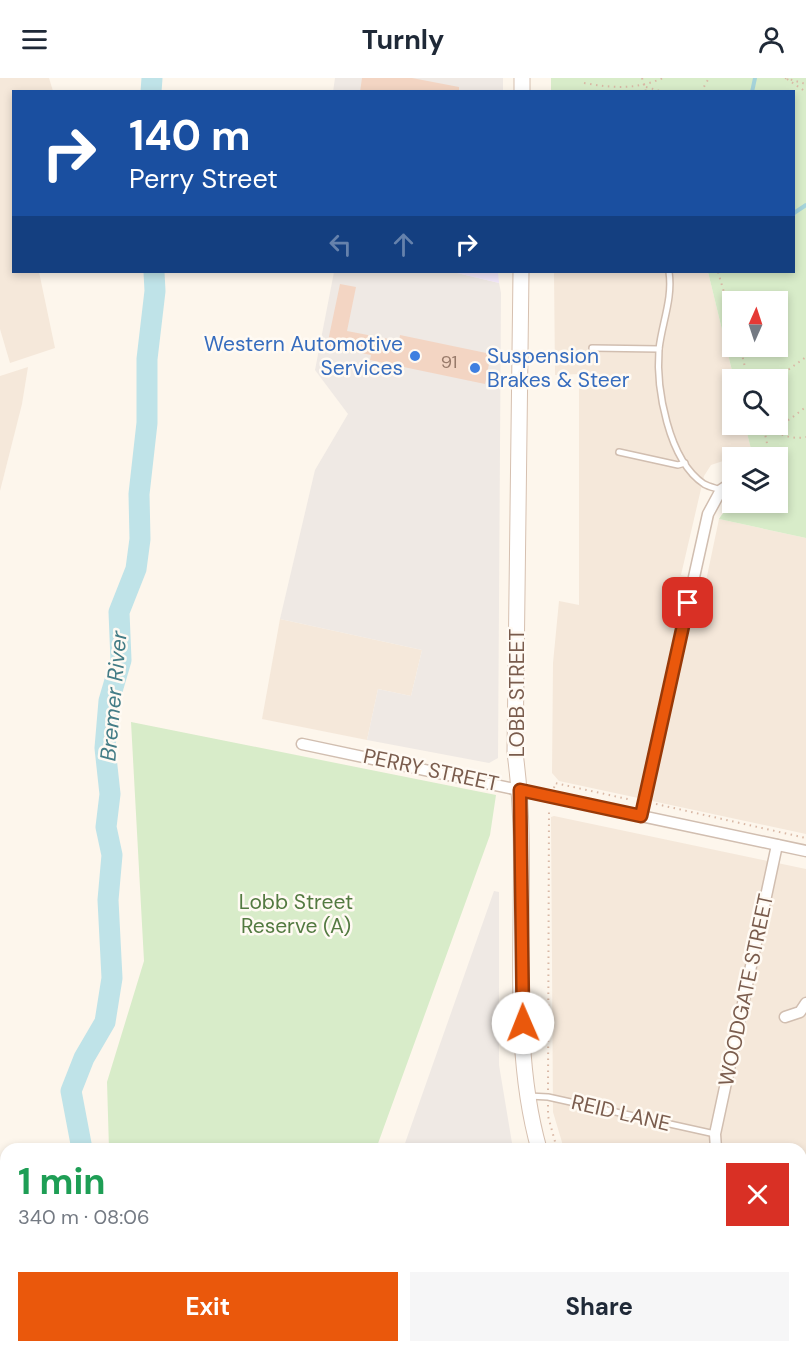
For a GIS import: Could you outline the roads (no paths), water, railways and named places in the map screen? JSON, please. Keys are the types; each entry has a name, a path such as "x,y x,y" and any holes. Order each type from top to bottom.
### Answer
{"main road":[{"name":"LOBB STREET","path":"521,273 515,743 520,790 523,1030 527,1096 538,1143"}],"street":[{"path":"641,816 708,514 722,492"},
{"name":"PERRY STREET","path":"302,744 504,785 806,851"},
{"name":"WOODGATE STREET","path":"716,1143 715,1134 777,845"},
{"path":"785,1017 804,1009"}],"lane":[{"path":"669,273 667,312 659,349 660,387 664,410 685,463 704,484 722,487"},
{"path":"592,348 659,349"},
{"path":"619,452 678,465 685,463"},
{"name":"REID LANE","path":"527,1096 548,1097 715,1134"}],"waterway":[{"name":"Bremer River","path":"151,90 152,78"},
{"path":"752,90 755,78"},
{"path":"795,212 806,205"},
{"name":"Bremer River","path":"81,1143 71,1091 84,1058 105,1022 112,978 108,900 112,855 106,827 110,794 105,748 109,701 121,660 119,612 136,569 140,539 139,494 147,423 147,359 155,291 154,273"}],"place":[{"name":"Western Automotive Services","path":"415,356"},
{"name":"Suspension Brakes & Steer","path":"475,368"}],"park label":[{"name":"Lobb Street Reserve (A)","path":"296,914"}]}
